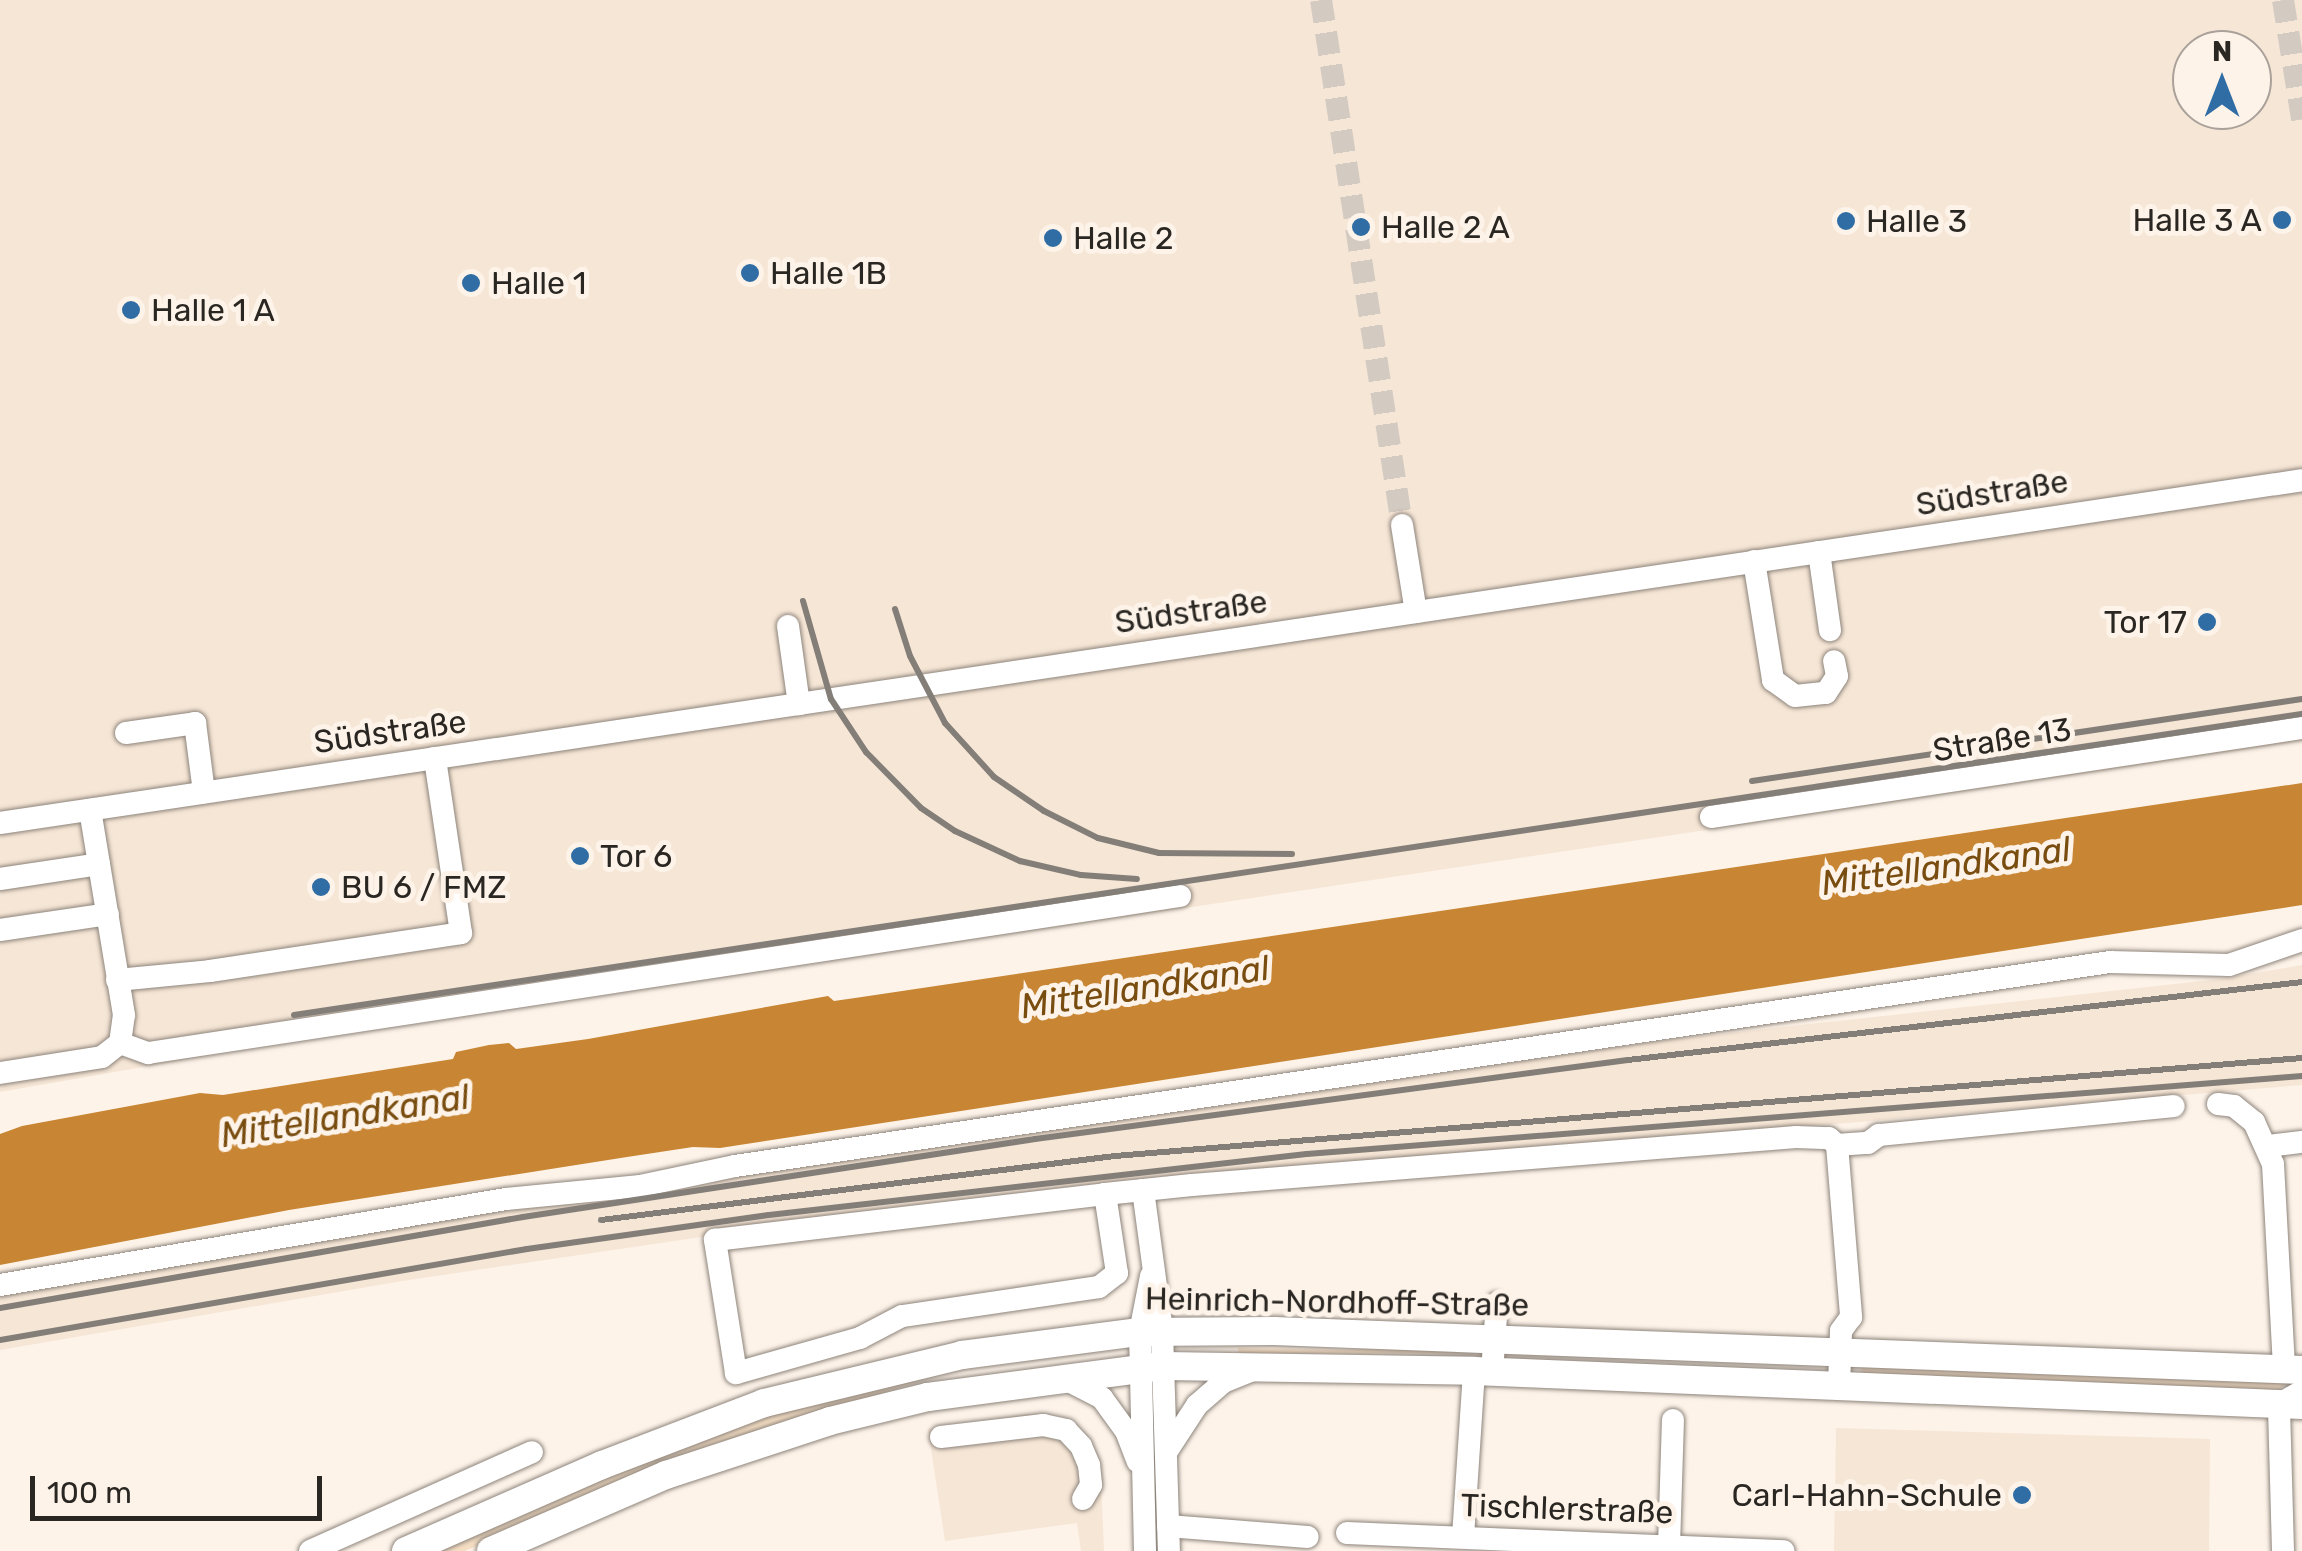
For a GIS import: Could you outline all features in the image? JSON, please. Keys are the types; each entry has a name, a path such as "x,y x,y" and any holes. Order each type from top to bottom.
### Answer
{"main road":[{"name":"Heinrich-Nordhoff-Straße","path":"406,1551 602,1465 764,1403 962,1354 1151,1331 1495,1338 2293,1369"},
{"name":"Heinrich-Nordhoff-Straße","path":"491,1551 666,1475 808,1428 928,1398 1153,1367 1266,1364 2294,1400"}],"street":[{"name":"Südstraße","path":"0,823 2302,480"},
{"path":"1402,525 1416,612"},
{"path":"1818,552 1830,630"},
{"path":"1754,562 1773,680 1795,696 1826,693 1836,676 1834,661"},
{"path":"788,626 800,704"},
{"path":"126,733 195,723 204,792"},
{"name":"Straße 13","path":"1711,817 2302,728"},
{"path":"117,980 210,972 461,932 434,758"},
{"path":"0,1073 102,1057 120,1043 124,1015 90,810"},
{"path":"0,879 99,864"},
{"path":"120,1043 148,1053 1180,896"},
{"path":"0,930 108,914"},
{"path":"0,1284 506,1199 640,1186 735,1166 2110,962 2229,965 2302,940"},
{"path":"2218,1104 2234,1106 2254,1122 2268,1146 2293,1369"},
{"path":"1837,1145 1868,1142 1879,1136 2174,1106"},
{"path":"1106,1203 1117,1272 1099,1287 902,1316 860,1338 736,1374 716,1240 1144,1199 1829,1138 1837,1145 1852,1317 1841,1331 1838,1386"},
{"path":"2268,1146 2302,1142"},
{"path":"1144,1199 1152,1272 1153,1367 1167,1450 1169,1551"},
{"path":"1463,1537 1483,1372 1495,1338 1497,1303"},
{"path":"1167,1450 1197,1406 1223,1382 1266,1364"},
{"path":"1145,1551 1143,1474 1153,1367"},
{"path":"1060,1377 1102,1398 1126,1432 1143,1474"},
{"path":"2283,1551 2294,1400"},
{"path":"1669,1546 1673,1420"},
{"path":"941,1437 1043,1425 1066,1430 1081,1446 1089,1465 1091,1485 1084,1498"},
{"path":"310,1551 357,1542 532,1452"},
{"path":"1168,1526 1308,1538"},
{"name":"Tischlerstraße","path":"1347,1532 1784,1551"}],"shaded area":[{"path":"0,0 2302,0 2302,741 274,1044 0,1092"},
{"path":"2302,965 2302,1085 1606,1143 735,1232 402,1281 0,1350 0,1295 355,1233 1674,1039 2220,979"},
{"path":"1418,1345 1471,1347 1471,1353 1238,1354 1238,1348 1344,1350"},
{"path":"989,1365 938,1374 610,1486 465,1551 432,1551 606,1474 796,1405 936,1370"},
{"path":"1860,1366 2289,1381 2271,1396 1883,1381 1862,1372"},
{"path":"1026,1414 1044,1415 1101,1480 1104,1551 1081,1551 1077,1523 945,1541 928,1429"},
{"name":"Carl-Hahn-Schule","path":"1836,1428 2210,1439 2209,1551 1834,1551"}],"water":[{"name":"Mittellandkanal","path":"2302,783 2302,905 720,1148 693,1147 627,1157 289,1210 0,1265 0,1134 22,1126 200,1093 223,1095 453,1059 456,1052 489,1045 509,1043 516,1049 588,1039 828,996 834,1001 855,998"}],"tunnel":[{"path":"1321,0 1402,525"},
{"path":"2283,0 2302,119"}],"railway":[{"path":"803,601 831,699 866,752 921,808 955,831 1020,861 1081,875 1137,879"},
{"path":"895,609 910,656 945,723 994,777 1044,811 1098,838 1159,853 1292,854"},
{"path":"1752,781 2302,699"},
{"path":"294,1015 2302,714"},
{"path":"0,1308 523,1217 1035,1139 1628,1060 2302,982"},
{"path":"601,1220 1115,1156 2302,1058"},
{"path":"0,1340 527,1249 769,1215 1307,1154 2302,1076"}],"place":[{"name":"Halle 3 A","path":"2282,220"},
{"name":"Halle 3","path":"1846,221"},
{"name":"Halle 2 A","path":"1361,227"},
{"name":"Halle 2","path":"1053,238"},
{"name":"Halle 1B","path":"750,273"},
{"name":"Halle 1","path":"471,283"},
{"name":"Halle 1 A","path":"131,310"},
{"name":"Tor 17","path":"2207,622"},
{"name":"Tor 6","path":"580,856"},
{"name":"BU 6 / FMZ","path":"321,887"},
{"name":"Carl-Hahn-Schule","path":"2022,1495"}]}
